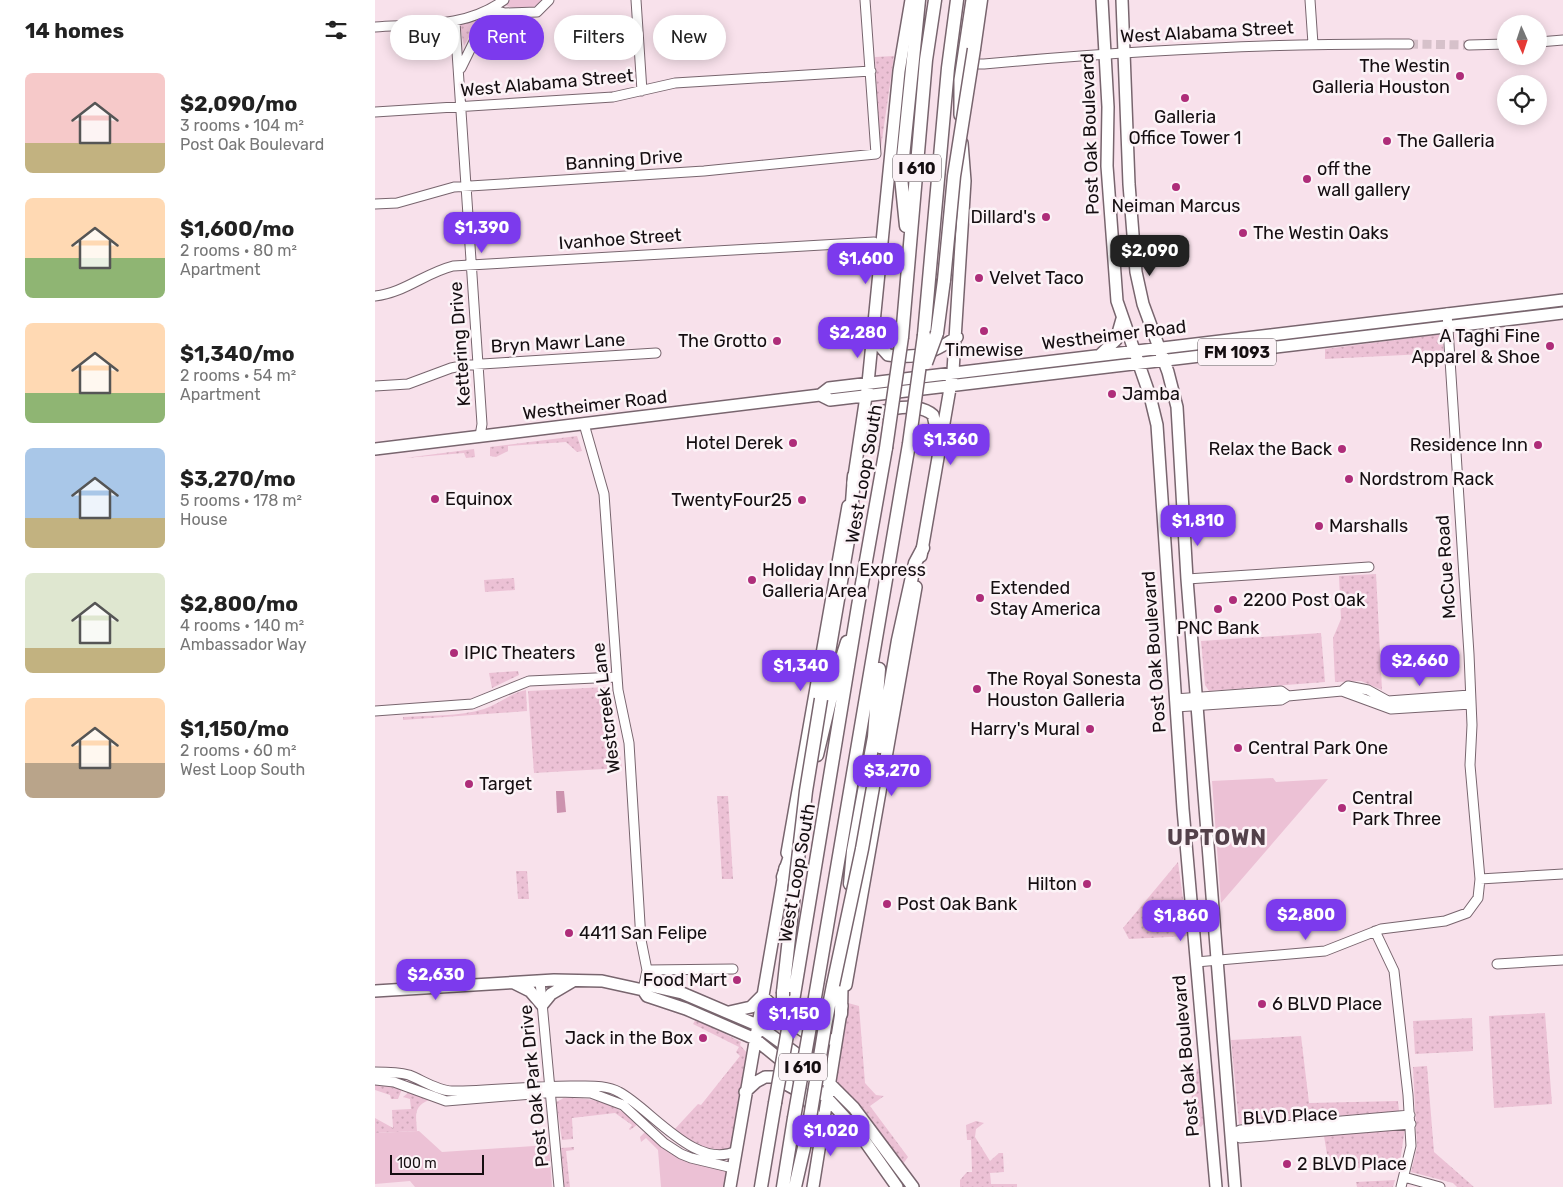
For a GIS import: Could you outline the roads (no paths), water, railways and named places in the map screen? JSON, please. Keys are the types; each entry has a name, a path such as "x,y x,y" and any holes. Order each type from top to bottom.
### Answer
{"highway":[{"path":"910,254 901,177 919,0"},
{"name":"West Loop South","path":"761,1187 886,448 902,337 926,60 935,0"},
{"name":"I 610","path":"783,1187 917,390 930,334 948,68 957,0"},
{"path":"930,334 944,280 970,45 981,0"},
{"path":"782,1063 783,992 806,791 850,529 854,476"},
{"path":"795,1187 808,1130 825,1026 875,776 898,640 915,563 923,548"},
{"path":"841,1014 842,958 853,851 874,737 883,599"},
{"path":"783,877 802,821 835,680 858,606"}],"main road":[{"path":"730,1187 840,540 854,476 869,383 899,71 911,0"},
{"path":"813,1187 837,1036 952,386 965,181 959,100 970,45 972,0"},
{"name":"Post Oak Boulevard","path":"1102,0 1107,166 1117,301 1151,396 1157,425 1175,703 1195,962 1216,1187"},
{"name":"Post Oak Boulevard","path":"1122,0 1129,184 1140,294 1164,360 1177,407 1187,579 1235,1187"},
{"path":"1107,166 1119,171 1129,184"},
{"path":"1112,240 1119,252 1135,253"},
{"path":"1529,317 1563,302"},
{"name":"Westheimer Road","path":"375,449 820,395 829,388 953,371 1563,302"},
{"name":"Westheimer Road","path":"820,395 830,400 867,396 1563,313"},
{"path":"1101,354 1116,340 1122,319"},
{"path":"1334,340 1365,328 1370,324"},
{"path":"1250,350 1251,343 1283,333"},
{"path":"873,338 888,355 907,358 925,356 956,342"},
{"path":"956,342 964,361 982,368"},
{"path":"861,430 870,416 877,413 898,408 923,408 933,415 940,448"},
{"path":"1163,519 1183,518"},
{"path":"1185,828 1206,827"},
{"path":"514,983 529,991 542,1005 554,992 576,980"},
{"path":"375,991 576,980 617,983 643,990 647,996 707,1017 755,1039 827,1098 853,1126 895,1185 904,1174"},
{"path":"643,990 651,986 682,993 757,1025 791,1048 830,1083 863,1120 913,1187"},
{"path":"727,1012 751,1007 762,996"},
{"path":"762,996 791,1022 821,1040 837,1036"},
{"path":"745,1092 765,1077 773,1077 806,1094 822,1132"},
{"path":"822,1132 834,1123 853,1126"},
{"path":"1211,1135 1231,1134"}],"street":[{"path":"459,21 490,9 504,0"},
{"path":"490,9 505,14 537,12 549,0"},
{"path":"637,0 642,91"},
{"path":"865,0 871,71"},
{"path":"1310,0 1313,44"},
{"name":"Kettering Drive","path":"460,70 490,9"},
{"path":"375,27 390,26"},
{"path":"1547,41 1563,40"},
{"name":"West Alabama Street","path":"970,45 968,58 976,64 1125,52 1313,44 1409,44"},
{"path":"1469,45 1497,44"},
{"name":"Kettering Drive","path":"459,60 480,436"},
{"name":"West Alabama Street","path":"375,112 613,96 675,83 871,71"},
{"name":"Banning Drive","path":"375,204 397,203 446,188 705,171 762,164 869,156 876,154 871,71"},
{"name":"Ivanhoe Street","path":"375,296 402,289 434,271 471,265 874,242"},
{"name":"McCue Road","path":"1195,962 1325,951 1375,931 1412,923 1445,921 1467,913 1478,898 1480,879 1470,765 1471,700 1447,314"},
{"name":"Bryn Mawr Lane","path":"375,386 408,384 451,368 477,364 656,354"},
{"name":"Westcreek Lane","path":"584,424 604,494 617,676 629,743 641,940 647,970 643,990"},
{"path":"1187,579 1369,567"},
{"path":"375,711 472,704 529,681 617,676"},
{"path":"1175,703 1281,691 1288,696 1342,691 1348,686 1358,687 1388,700 1471,700"},
{"path":"1480,879 1563,874"},
{"path":"1375,931 1394,971 1410,1120 1411,1146 1401,1187"},
{"path":"1497,964 1563,960"},
{"path":"647,970 733,969"},
{"name":"Post Oak Park Drive","path":"540,981 559,1187"},
{"path":"375,1072 407,1075 449,1091 549,1089 591,1093 610,1098 623,1104 664,1143 681,1154 733,1168"},
{"path":"375,1080 394,1082 446,1100 595,1086 617,1090 635,1102 675,1137 691,1147 728,1155 736,1151"},
{"path":"644,1123 651,1116"},
{"name":"BLVD Place","path":"1231,1134 1238,1138 1410,1120"},
{"path":"1404,1177 1440,1187"}],"tunnel":[{"path":"1409,44 1469,45"}],"place":[{"name":"The Westin Galleria Houston","path":"1460,76"},
{"name":"Galleria Office Tower 1","path":"1185,98"},
{"name":"The Galleria","path":"1387,141"},
{"name":"off the wall gallery","path":"1307,179"},
{"name":"Neiman Marcus","path":"1176,187"},
{"name":"Dillard's","path":"1046,217"},
{"name":"The Westin Oaks","path":"1243,233"},
{"name":"Velvet Taco","path":"979,278"},
{"name":"Timewise","path":"984,331"},
{"name":"The Grotto","path":"777,341"},
{"name":"A Taghi Fine Apparel & Shoe","path":"1550,346"},
{"name":"Jamba","path":"1112,394"},
{"name":"Hotel Derek","path":"793,443"},
{"name":"Residence Inn","path":"1538,445"},
{"name":"Relax the Back","path":"1342,449"},
{"name":"Nordstrom Rack","path":"1349,479"},
{"name":"Equinox","path":"435,499"},
{"name":"TwentyFour25","path":"802,500"},
{"name":"Marshalls","path":"1319,526"},
{"name":"Holiday Inn Express Galleria Area","path":"752,580"},
{"name":"Extended Stay America","path":"980,598"},
{"name":"2200 Post Oak","path":"1233,600"},
{"name":"PNC Bank","path":"1218,609"},
{"name":"IPIC Theaters","path":"454,653"},
{"name":"The Royal Sonesta Houston Galleria","path":"977,689"},
{"name":"Harry's Mural","path":"1090,729"},
{"name":"Central Park One","path":"1238,748"},
{"name":"Target","path":"469,784"},
{"name":"Central Park Three","path":"1342,808"},
{"name":"Hilton","path":"1087,884"},
{"name":"Post Oak Bank","path":"887,904"},
{"name":"4411 San Felipe","path":"569,933"},
{"name":"Food Mart","path":"737,980"},
{"name":"6 BLVD Place","path":"1262,1004"},
{"name":"Jack in the Box","path":"703,1038"},
{"name":"2 BLVD Place","path":"1287,1164"}],"district":[{"name":"UPTOWN","path":"1217,837"}]}
